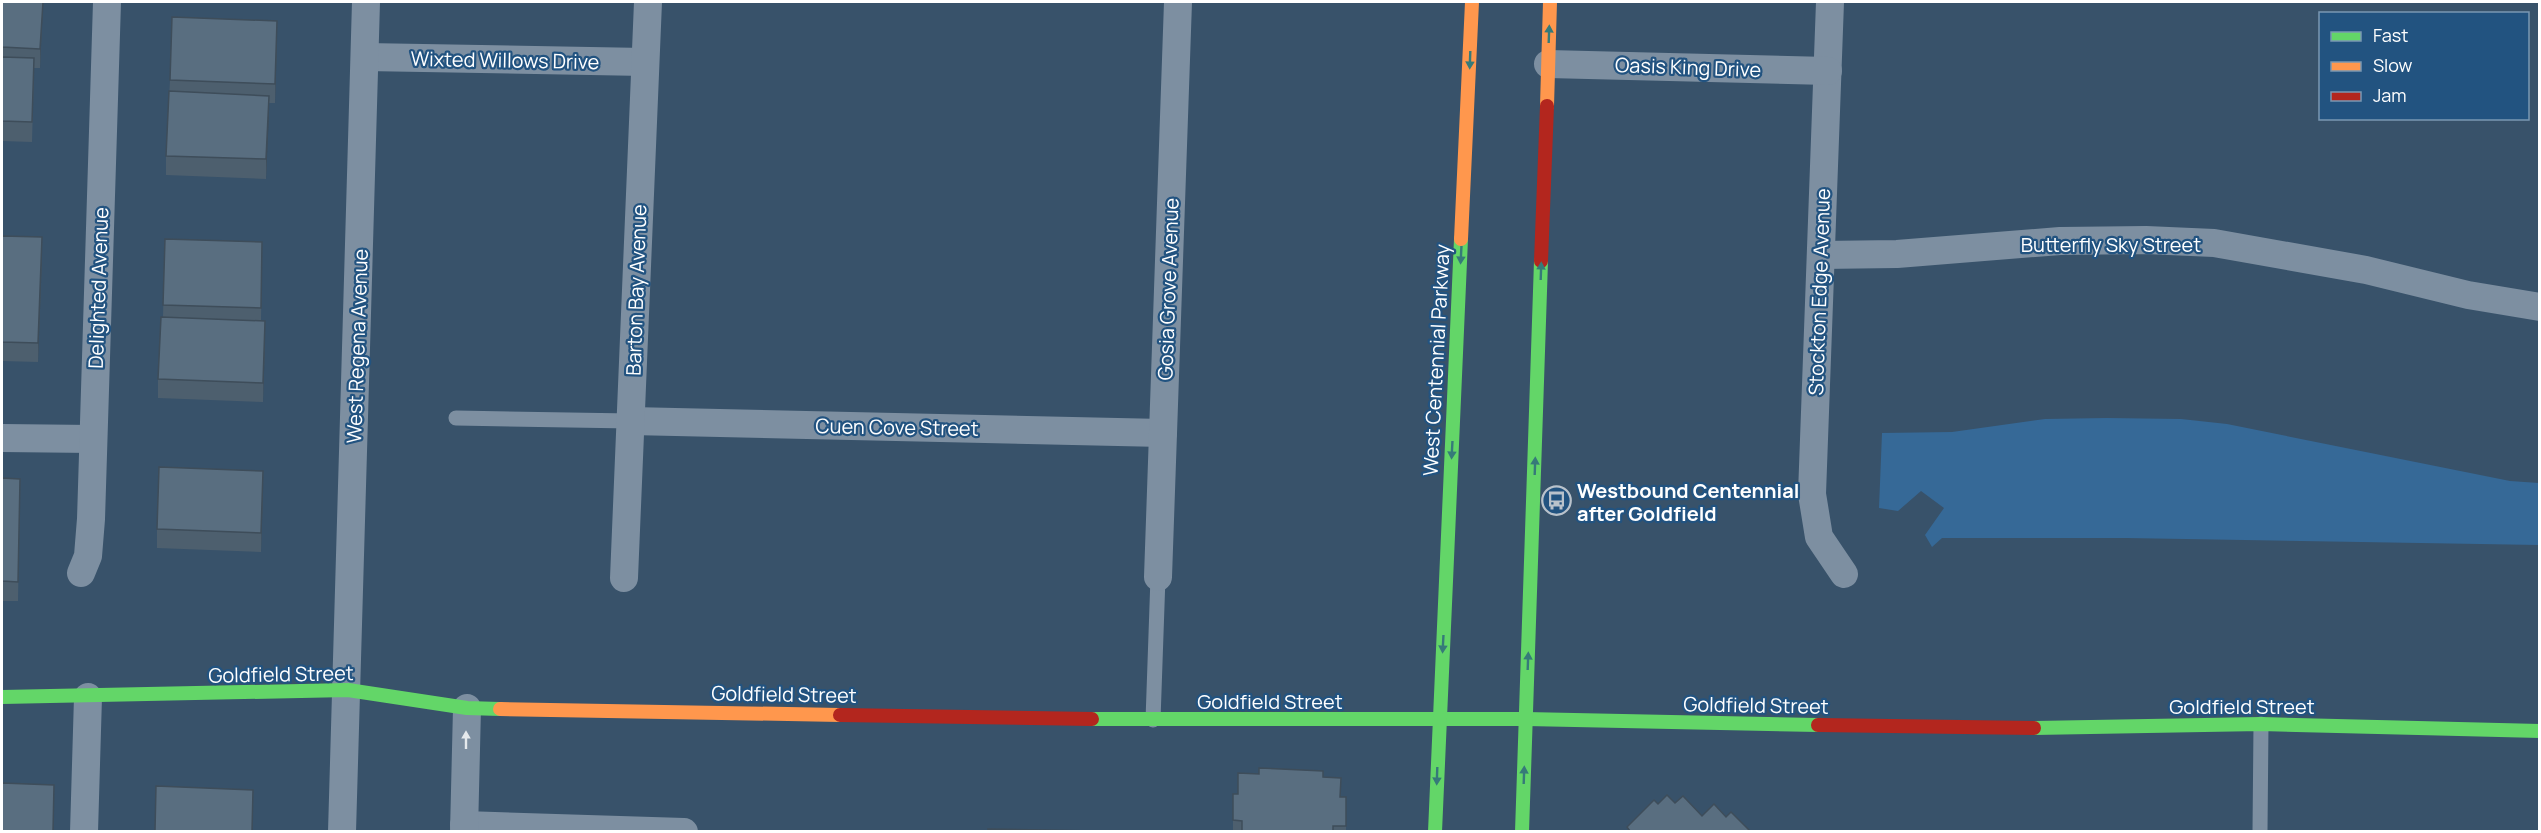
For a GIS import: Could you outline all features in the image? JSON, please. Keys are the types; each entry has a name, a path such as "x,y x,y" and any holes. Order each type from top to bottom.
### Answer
{"street":[{"name":"Delighted Avenue","path":"81,573 88,556 91,519 107,2"},
{"name":"West Regena Avenue","path":"342,831 348,690 366,2"},
{"name":"Barton Bay Avenue","path":"624,578 648,2"},
{"name":"Gosia Grove Avenue","path":"1158,577 1178,2"},
{"name":"West Centennial Parkway","path":"1435,831 1472,2"},
{"path":"1522,831 1550,2"},
{"name":"Stockton Edge Avenue","path":"1830,2 1812,494 1819,537 1844,574"},
{"name":"Wixted Willows Drive","path":"365,57 645,62"},
{"name":"Oasis King Drive","path":"1548,64 1828,71"},
{"name":"Butterfly Sky Street","path":"1821,255 1897,254 2060,241 2146,240 2214,243 2366,270 2468,295 2540,307"},
{"name":"Cuen Cove Street","path":"631,421 1163,432"},
{"path":"2,438 93,439"},
{"name":"Goldfield Street","path":"2,697 348,690 466,708 1153,720 1526,719 1977,729 2261,724 2540,731"},
{"path":"84,831 88,697"},
{"path":"466,708 464,828 684,831"}],"lane":[{"path":"456,418 631,421"},
{"path":"1153,720 1158,577"},
{"path":"2260,831 2261,724"}],"shaded area":[{"path":"2045,419 2181,419 2227,424 2510,481 2539,483 2539,545 2126,538 1942,538 1932,547 1925,535 1944,508 1921,491 1898,511 1879,508 1882,433 1952,432"}],"building":[{"path":"2,2 43,2 40,49 2,47"},
{"path":"172,17 277,21 275,84 170,80"},
{"path":"2,57 34,58 32,122 2,121"},
{"path":"169,91 269,96 266,159 166,156"},
{"path":"2,236 42,237 38,343 2,342"},
{"path":"165,239 262,242 261,308 163,305"},
{"path":"161,317 265,321 263,383 158,379"},
{"path":"159,467 263,471 261,533 157,529"},
{"path":"2,478 20,479 18,582 2,581"},
{"path":"1259,768 1323,771 1323,777 1341,778 1340,797 1346,797 1346,826 1333,826 1333,831 1242,831 1242,821 1233,820 1233,794 1238,794 1238,773 1259,774"},
{"path":"2,783 54,785 53,831 2,831"},
{"path":"156,786 253,790 252,831 155,831"},
{"path":"1667,795 1675,803 1683,796 1702,816 1714,804 1726,817 1731,812 1750,831 1630,831 1627,827 1654,800 1658,804"},
{"path":"988,829 1094,831 988,831"}],"traffic: fast":[{"path":"1435,832 1461,239"},
{"path":"1522,832 1541,261"},
{"path":"2,697 348,690 467,708 500,709"},
{"path":"1092,719 1526,719 1818,725"},
{"path":"2034,728 2261,724 2540,731"}],"traffic: slow":[{"path":"1461,239 1472,2"},
{"path":"1547,106 1550,2"},
{"path":"500,709 840,715"}],"traffic: jam":[{"path":"1541,261 1547,106"},
{"path":"840,715 1092,719"},
{"path":"1818,725 2034,728"}],"place":[{"name":"Westbound Centennial after Goldfield","path":"1556,501"}]}
